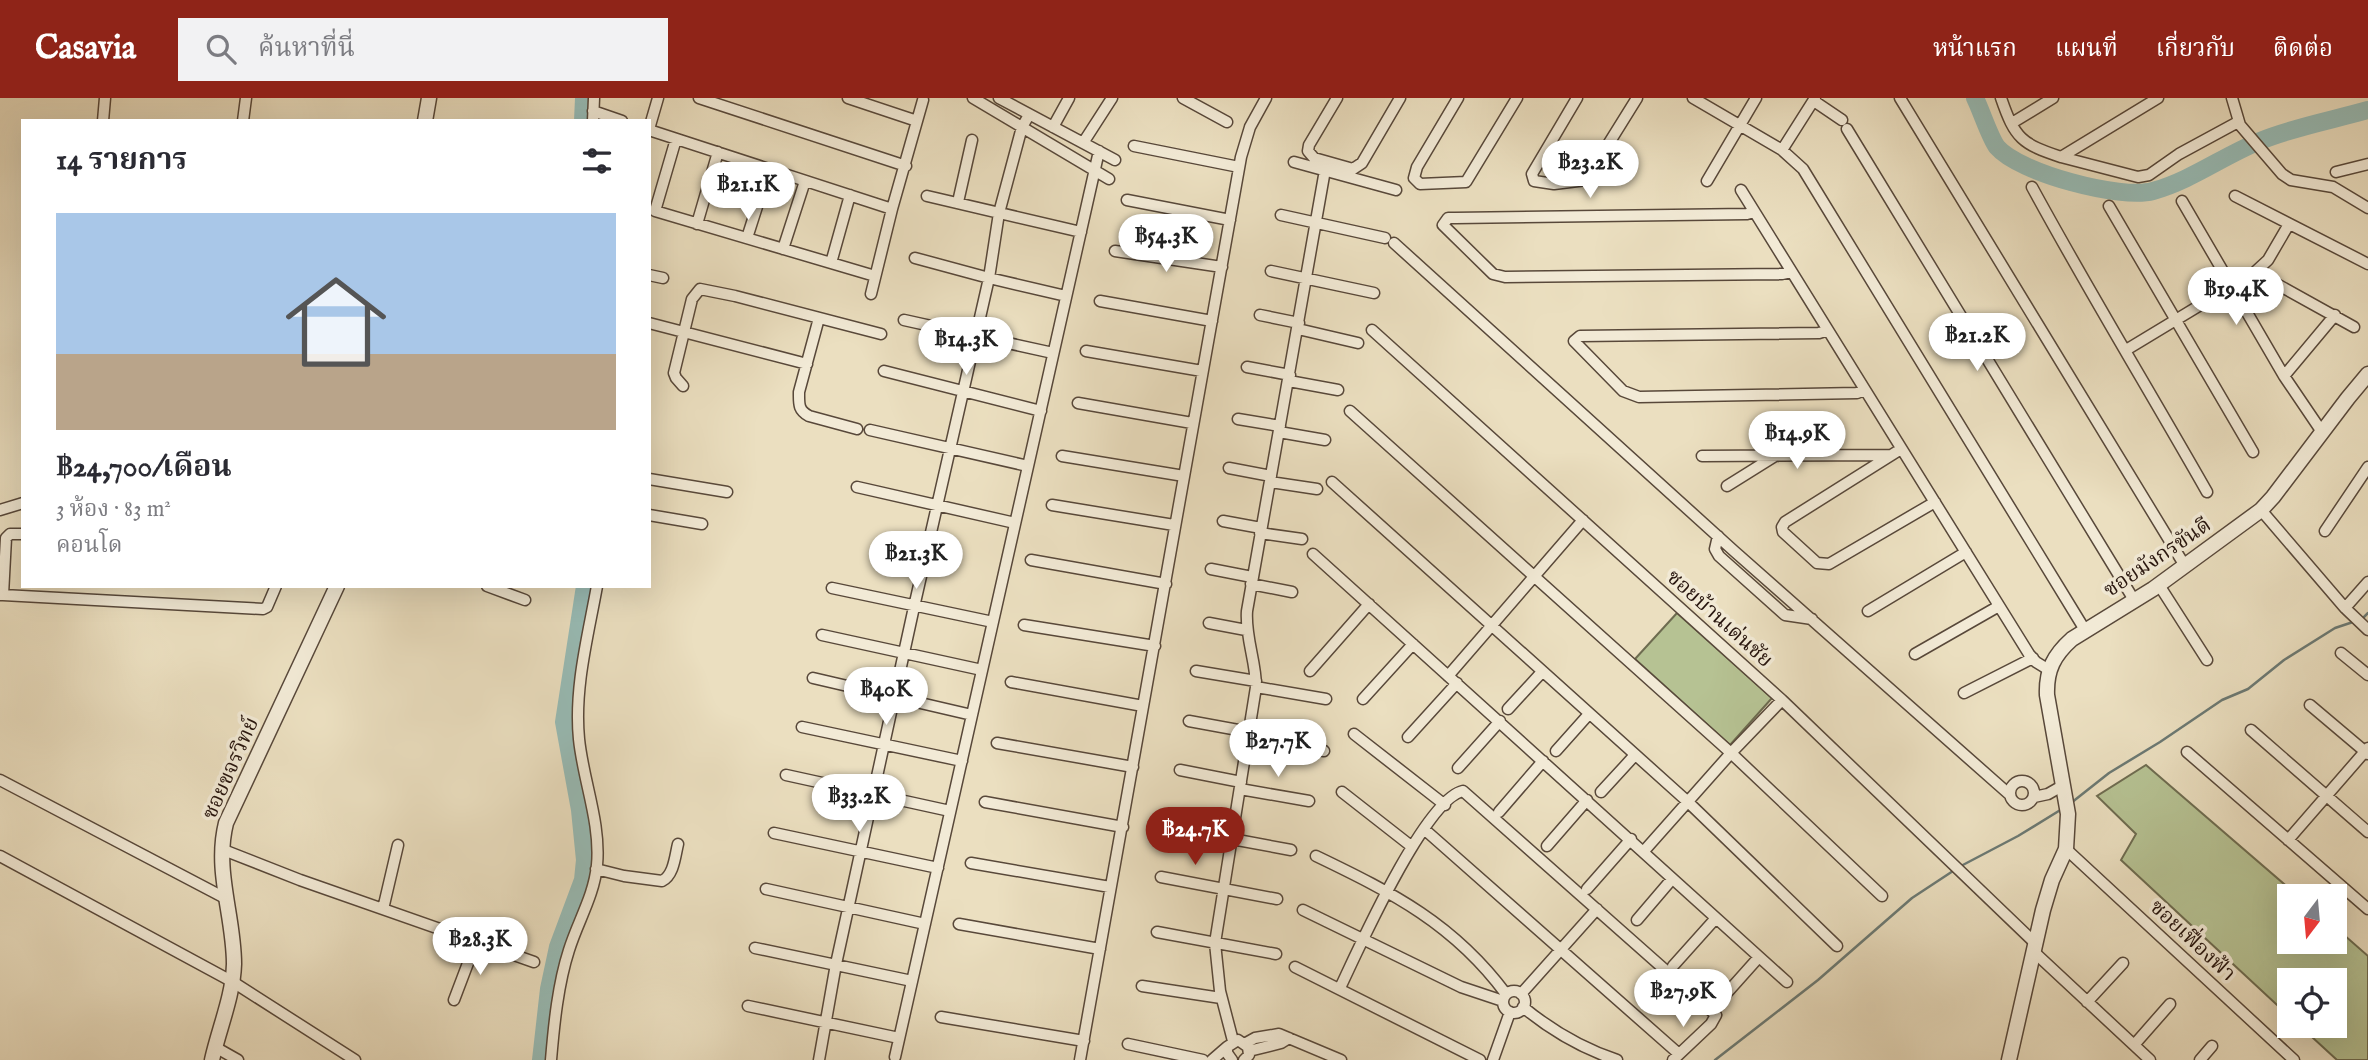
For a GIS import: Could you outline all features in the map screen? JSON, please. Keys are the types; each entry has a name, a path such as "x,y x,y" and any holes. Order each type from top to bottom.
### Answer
{"street":[{"path":"103,119 104,98"},
{"path":"243,119 246,98"},
{"path":"425,119 429,98"},
{"path":"594,98 593,116 610,119"},
{"path":"651,122 658,98"},
{"path":"699,98 906,166"},
{"path":"848,98 917,121"},
{"path":"973,98 1109,179"},
{"path":"999,98 1115,160"},
{"path":"1053,127 1069,98"},
{"path":"1083,143 1112,98"},
{"path":"1183,98 1227,122"},
{"path":"1080,1060 1239,167 1247,134 1266,98"},
{"path":"1337,98 1308,151 1314,158 1353,169 1362,163 1400,98"},
{"path":"1458,98 1417,167 1414,178 1420,184 1466,182 1517,98"},
{"path":"1577,98 1532,174 1534,181 1553,184 1586,180 1637,98"},
{"path":"1707,181 1756,98"},
{"path":"1900,98 2185,566"},
{"path":"2001,98 2021,138 2030,146 2138,177 2147,176 2179,154 2238,121"},
{"path":"2012,123 2053,98"},
{"path":"2061,157 2158,98"},
{"path":"2232,98 2238,121 2267,158 2291,180 2333,187 2368,208"},
{"path":"1695,99 1782,150 1803,169 2085,630"},
{"path":"1782,150 1814,99 1844,124 2134,600"},
{"path":"871,294 923,100"},
{"path":"818,1060 836,964 904,652 989,278 999,213 1022,127 1029,115"},
{"path":"651,130 892,209"},
{"path":"676,138 655,211 875,276"},
{"path":"958,202 972,140"},
{"path":"1134,146 1239,167"},
{"path":"895,1058 1099,151"},
{"path":"698,224 718,152"},
{"path":"1294,162 1396,190"},
{"path":"2336,172 2368,164"},
{"path":"747,238 769,169"},
{"path":"1229,1053 1215,943 1256,684 1255,666 1246,631 1251,581 1325,170"},
{"path":"783,249 806,181"},
{"path":"2032,187 2207,492"},
{"path":"1741,190 1865,390 1896,452 1935,502 2033,658 2049,670 2047,695 2065,799 2066,849 2052,880 2009,1060"},
{"path":"831,263 850,195"},
{"path":"927,196 1081,232"},
{"path":"2235,196 2368,264"},
{"path":"1127,200 1230,220"},
{"path":"2182,201 2284,376 2322,432"},
{"path":"2109,206 2253,452"},
{"path":"1754,212 1747,215 1448,218 1443,225 1493,274 1505,278 1791,272"},
{"path":"1281,215 1389,240 1718,536 1715,549 1719,556 1778,608 1791,617 1812,620 2010,795 2013,802 2021,805 2029,803 2034,797 2048,794 2065,799"},
{"path":"2126,349 2255,272 2268,260 2289,224"},
{"path":"1115,250 1222,267"},
{"path":"915,258 1066,296"},
{"path":"1271,271 1374,293"},
{"path":"2255,272 2354,327"},
{"path":"651,275 663,278"},
{"path":"683,386 674,373 692,299 700,289 881,334"},
{"path":"1100,301 1212,321"},
{"path":"1260,315 1358,343"},
{"path":"2284,376 2335,315"},
{"path":"819,318 799,392 800,409 809,416 857,429"},
{"path":"904,320 1054,353"},
{"path":"651,324 807,364"},
{"name":"ซอยบ้านเด่นชัย","path":"1372,330 1782,700 1966,877 2088,1002 2150,1060"},
{"path":"1828,330 1819,333 1580,336 1574,341 1623,391 1639,397 1857,393 1865,390"},
{"path":"1086,351 1202,371"},
{"path":"1247,367 1338,390"},
{"path":"884,371 1041,411"},
{"name":"ซอยมังกรขันดี","path":"2049,670 2061,648 2085,630 2159,585 2261,510 2368,374"},
{"path":"1078,403 1192,423"},
{"path":"1350,411 1731,753 1882,896"},
{"path":"1238,419 1325,440"},
{"path":"870,430 1028,466"},
{"path":"1702,456 1896,452"},
{"path":"1896,452 1785,522 1783,532 1817,564 1829,564 1935,502"},
{"path":"1062,456 1184,476"},
{"path":"1727,486 1775,456"},
{"path":"2325,531 2368,467"},
{"path":"1229,468 1317,489"},
{"path":"651,479 727,492"},
{"path":"1332,482 1688,802 1838,946"},
{"path":"857,488 1015,523"},
{"path":"0,510 21,504"},
{"path":"1052,505 1174,525"},
{"path":"2261,510 2349,612 2368,630"},
{"path":"651,516 702,524"},
{"path":"1408,737 1491,626 1583,520"},
{"path":"1223,521 1302,539"},
{"path":"21,534 10,534 6,538 1,595 263,609 267,607 275,588"},
{"path":"1868,611 1966,552"},
{"path":"1314,554 1787,982"},
{"path":"1031,560 1166,584"},
{"path":"1211,569 1292,592"},
{"path":"2349,612 2368,582"},
{"path":"2159,585 2207,660"},
{"name":"ซอยขจรวิทย์","path":"213,1054 233,982 233,944 225,898 221,849 226,823 336,588"},
{"path":"492,588 525,600"},
{"path":"551,1060 565,962 591,897 596,869 596,838 580,751 578,717 581,677 597,588"},
{"path":"832,588 993,622"},
{"path":"1310,671 1368,604"},
{"path":"1915,654 1999,606"},
{"path":"1209,623 1246,631"},
{"path":"1024,625 1155,646"},
{"path":"822,635 982,670"},
{"path":"1363,699 1413,644"},
{"path":"2341,653 2368,676"},
{"path":"1964,693 2033,658"},
{"path":"1196,670 1326,699"},
{"path":"1508,709 1542,672"},
{"path":"813,678 972,715"},
{"path":"1011,682 1143,706"},
{"path":"1644,850 1782,700"},
{"path":"2288,840 2367,751 2310,705"},
{"path":"1556,751 1589,714"},
{"path":"1189,721 1324,751"},
{"path":"1458,768 1500,721"},
{"path":"802,727 961,761"},
{"path":"2251,730 2368,832"},
{"path":"1354,734 1444,805"},
{"path":"997,743 1133,767"},
{"path":"2187,752 2368,909"},
{"path":"1601,792 1635,755"},
{"path":"1499,811 1544,761"},
{"path":"1180,770 1309,801"},
{"path":"786,775 950,811"},
{"path":"0,780 225,898"},
{"path":"2010,795 2011,787 2021,780 2032,785 2034,797"},
{"path":"1342,792 1411,846"},
{"path":"1340,988 1411,846 1424,829 1444,805 1458,792 1467,793 1716,1015 1711,1024 1676,1057 1424,829"},
{"path":"1547,846 1587,800"},
{"path":"985,802 1123,827"},
{"path":"1174,822 1291,850"},
{"path":"774,833 938,868"},
{"path":"1587,889 1631,839"},
{"path":"596,869 662,881 671,873 678,844"},
{"path":"383,909 398,845"},
{"path":"221,849 534,962"},
{"name":"ซอยเฟื่องฟ้า","path":"2066,849 2294,1060"},
{"path":"0,856 233,982 355,1060"},
{"path":"1316,856 1388,891 1434,920 1474,956 1505,998 1504,1006 1510,1012"},
{"path":"971,863 1110,887"},
{"path":"1161,877 1277,899"},
{"path":"1637,920 1672,879"},
{"path":"766,889 925,924"},
{"path":"1521,995 1597,909"},
{"path":"1303,910 1461,987 1505,998"},
{"path":"1673,966 1716,918"},
{"path":"959,923 1100,949"},
{"path":"1157,932 1276,954"},
{"path":"454,1000 476,942"},
{"path":"755,948 912,981"},
{"path":"1717,1004 1759,957"},
{"path":"2088,1002 2123,962"},
{"path":"1295,967 1480,1060"},
{"path":"1142,986 1222,998"},
{"path":"1505,998 1514,991 1524,999 1523,1007 1519,1011 1510,1012"},
{"path":"2134,1045 2171,1004"},
{"path":"748,1006 900,1038"},
{"path":"1523,1007 1556,1033 1617,1060"},
{"path":"1493,1060 1510,1012"},
{"path":"941,1017 1084,1041"},
{"path":"1212,1060 1229,1053 1242,1041 1246,1051 1271,1034 1289,1038 1341,1060"},
{"path":"1128,1044 1203,1060"},
{"path":"2200,1060 2212,1046"},
{"path":"213,1054 238,1060"}],"green space":[{"path":"1677,613 1772,698 1730,745 1635,659"},
{"path":"2146,765 2284,884 2277,884 2277,954 2347,954 2347,938 2368,956 2368,1060 2337,1060 2313,1038 2347,1038 2347,968 2277,968 2277,1005 2121,860 2136,834 2097,796"}],"waterway":[{"path":"583,119 584,98"},
{"path":"1975,98 1994,143 2009,157 2048,175 2071,182 2118,192 2138,193 2153,191 2181,181 2273,136 2368,110"},
{"path":"541,1060 549,989 558,947 583,880 585,860 580,810 564,722 585,588"},
{"path":"2362,619 2368,613"},
{"path":"2071,803 2109,773 2222,700 2248,689 2284,660 2335,628 2356,621"},
{"path":"1959,867 2062,809"},
{"path":"1715,1060 1818,980 1912,898 1953,871"}]}
